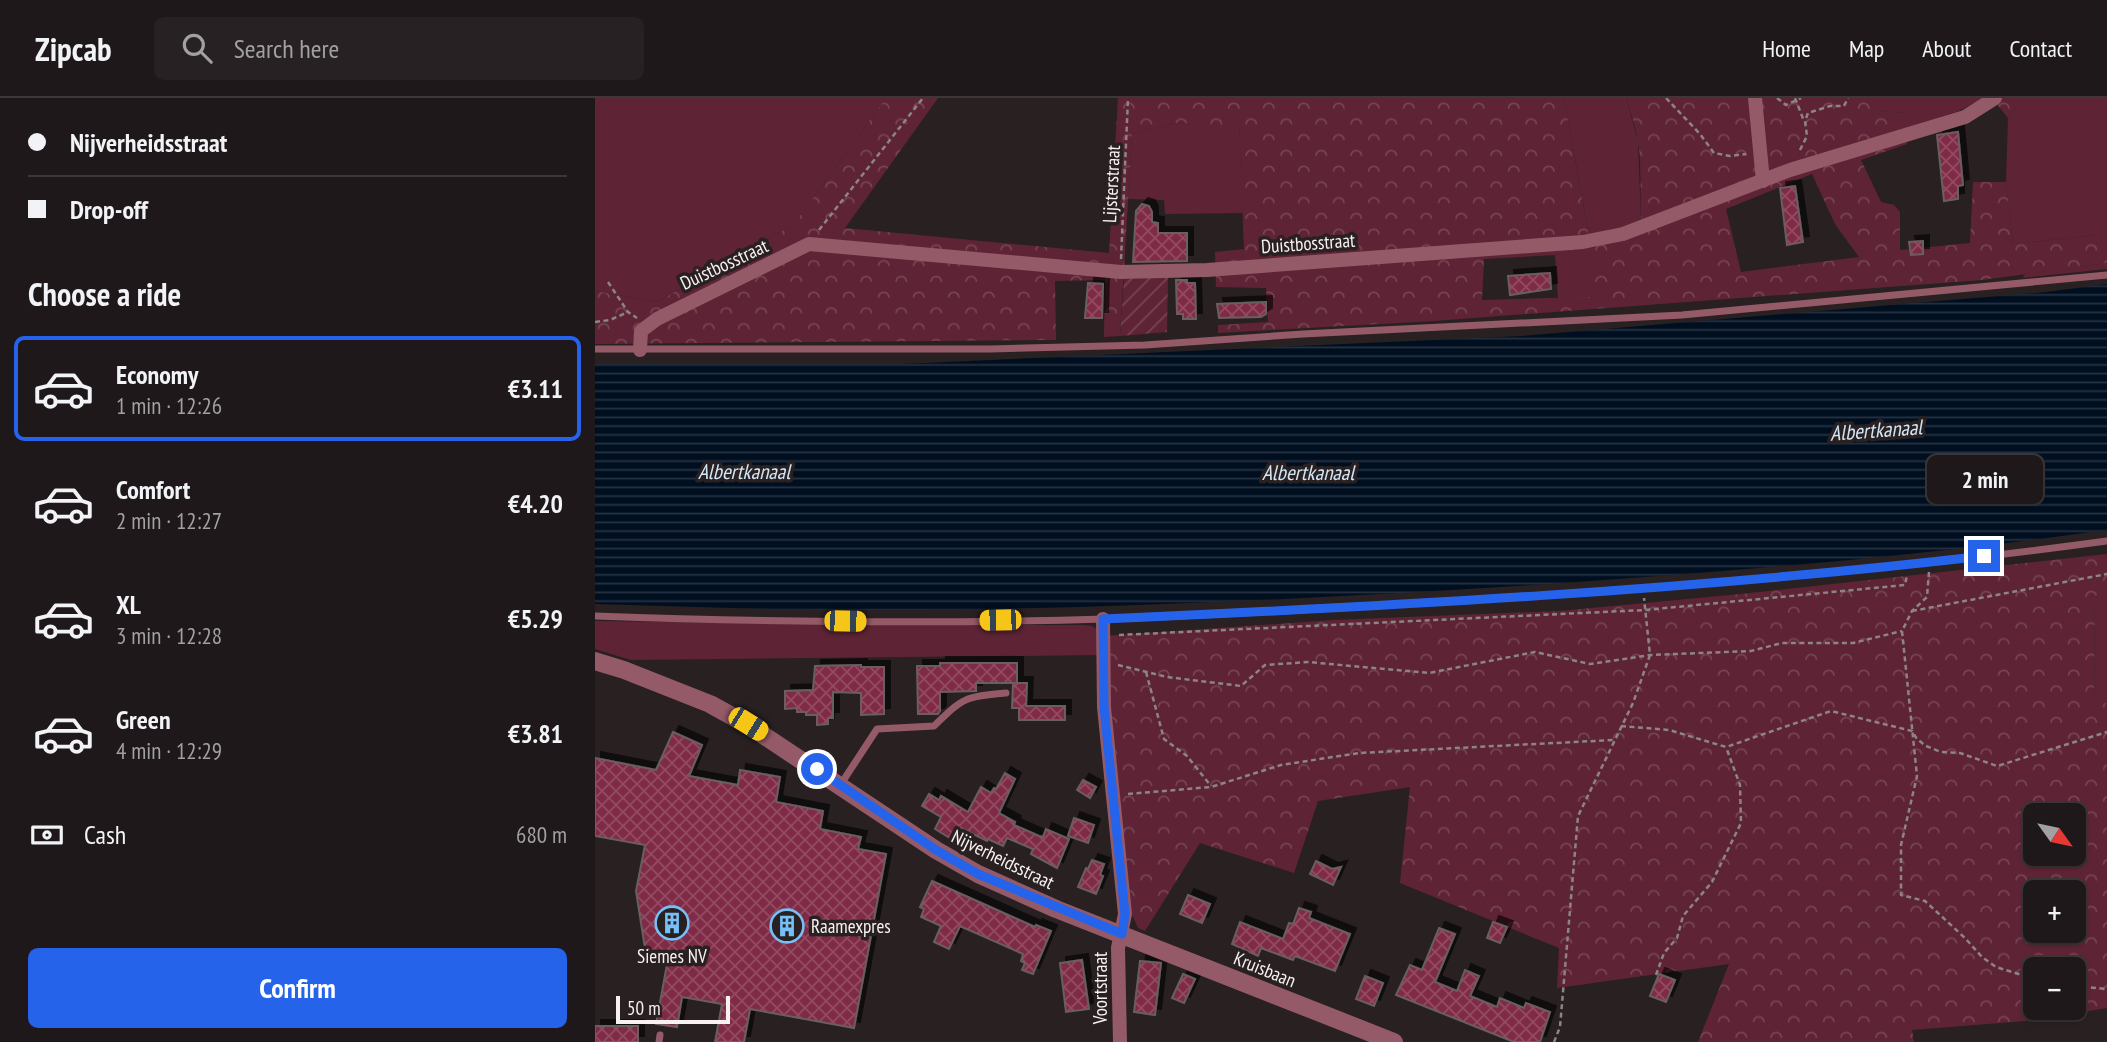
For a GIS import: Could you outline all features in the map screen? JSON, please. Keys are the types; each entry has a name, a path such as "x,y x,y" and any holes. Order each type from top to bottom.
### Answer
{"street":[{"path":"1755,98 1763,181"},
{"name":"Duistbosstraat","path":"649,325 809,244 1121,272 1207,270 1583,242 1623,234 1790,170 1965,117 1994,98"},
{"path":"640,350 641,331 649,325"},
{"path":"1103,619 1104,707 1125,914 1122,934"},
{"name":"Nijverheidsstraat","path":"595,661 710,704 748,724 936,850 978,874 1122,934"},
{"name":"Voortstraat","path":"1120,1042 1118,948 1122,934"},
{"name":"Kruisbaan","path":"1122,934 1394,1042"}],"lane":[{"path":"595,349 991,349 1145,345 1303,334 1682,315 2107,275"},
{"path":"595,616 883,621 1103,619 1322,610 1644,589 1930,562 2107,541"},
{"path":"840,785 877,729 934,726 958,702 971,696 1006,693"}],"path":[{"path":"809,244 923,98"},
{"name":"Lijsterstraat","path":"1121,272 1128,98"},
{"path":"1666,98 1714,153 1730,156 1759,151"},
{"path":"1777,98 1786,105 1801,98"},
{"path":"1805,121 1808,113 1830,106 1844,106 1848,98"},
{"path":"1790,170 1807,136 1805,121 1795,100"},
{"path":"608,282 628,312 649,325"},
{"path":"595,322 610,320 628,312"},
{"path":"1930,562 1927,597 1912,611 1902,631 1917,776 1901,845 1901,895 1925,901 1982,957 1996,967 2023,975"},
{"path":"1104,636 1645,610 1905,585 1909,564"},
{"path":"1912,611 2107,575"},
{"path":"1554,1042 1560,1027 1579,816 1633,703 1650,655 1644,589"},
{"path":"1103,656 1122,667 1241,686 1265,665 1308,662 1429,673 1535,652 1591,664 1650,655 1751,651 1782,643 1853,643 1902,631"},
{"path":"1146,672 1164,739 1187,756 1212,787"},
{"path":"1621,726 1669,730 1725,747 1831,711 1912,731 1926,746 1941,752 1960,753 1997,766 2107,732"},
{"path":"1112,796 1212,787 1281,765 1359,753 1613,740"},
{"path":"1655,975 1664,953 1677,938 1683,916 1712,881 1741,823 1740,785 1725,747"},
{"path":"2086,987 2107,989"}],"green space":[{"path":"595,98 886,98 794,224 657,302 595,291"},
{"path":"886,98 938,98 845,228 1109,253 1118,98 1564,98 1591,248 1643,232 1639,153 1636,131 1626,98 1868,98 1870,105 1880,111 1906,113 1907,144 1861,160 1881,202 1894,205 1900,212 1900,250 1970,243 1973,182 2006,182 2013,244 2107,234 2107,263 1982,280 1434,321 1218,333 1218,325 1268,322 1266,288 1216,287 1215,252 1244,249 1239,126 1176,123 1132,134 1120,336 1104,337 1105,280 1055,281 1056,340 595,344 595,291 657,302 794,224","holes":["1812,174 1835,224 1859,257 1741,272 1726,209","1590,249 1590,297 1482,300 1484,259 1555,255"]},
{"path":"1564,98 1626,98 1638,141 1641,221 1621,230 1589,236"},
{"path":"1868,98 1983,98 1959,111 1906,128 1906,113 1880,111 1870,105"},
{"path":"1992,98 2021,98 2008,118"},
{"path":"2021,98 2107,98 2107,234 2013,244 2006,182 2008,118"},
{"path":"1176,123 1239,125 1243,213 1165,214 1164,200 1128,199 1132,134"},
{"path":"1590,248 1591,298 1558,298 1555,255"},
{"path":"2107,263 2107,269 2023,278 2025,274"},
{"path":"1168,277 1167,332 1120,336 1124,279"},
{"path":"2107,554 2107,590 2095,596 2094,704 2107,703 2107,1008 2086,1012 2086,957 2023,957 2023,1020 2036,1020 1912,1030 1914,1042 1698,1042 1729,964 1557,988 1559,948 1400,883 1410,787 1318,801 1294,873 1200,843 1145,931 1138,928 1131,912 1104,636 1334,620 1560,611"},
{"path":"2107,590 2107,703 2094,705 2095,595"},
{"path":"595,621 1084,625 1099,631 1099,655 631,660 595,649"}],"water":[{"name":"Albertkanaal","path":"2107,284 2107,530 1956,549 1729,571 1278,599 1056,608 907,610 595,604 595,364 901,364 1522,336 2046,292"}],"building":[{"path":"1958,132 1963,185 1958,186 1958,199 1944,201 1937,135"},
{"path":"1795,186 1803,242 1787,245 1780,188"},
{"path":"1142,204 1149,206 1152,222 1158,223 1158,233 1187,233 1187,261 1133,262 1136,211"},
{"path":"1923,241 1923,254 1911,255 1909,242"},
{"path":"1550,273 1551,289 1510,295 1508,276"},
{"path":"1176,280 1195,283 1196,319 1183,319 1183,314 1177,314"},
{"path":"1088,283 1103,284 1102,318 1085,318"},
{"path":"1266,302 1266,314 1261,317 1219,318 1217,304"},
{"path":"940,663 1017,663 1017,683 976,683 976,691 940,692 938,714 918,714 917,666 940,666"},
{"path":"815,666 884,667 884,714 861,715 861,693 833,692 833,718 828,718 828,724 817,725 817,715 797,712 797,708 785,709 785,691 813,690"},
{"path":"1013,683 1027,683 1026,706 1065,706 1065,720 1019,720 1019,708 1012,708"},
{"name":"Raamexpres","path":"673,732 702,745 689,776 738,785 740,770 780,777 776,802 823,811 820,829 861,837 858,849 886,854 854,1028 750,1009 744,1042 715,1042 722,1004 682,997 677,1027 656,1024 668,959 646,955 636,891 645,845 595,836 595,758 656,770"},
{"path":"1005,773 1015,779 999,813 1015,822 1014,825 1039,836 1043,837 1046,829 1069,839 1057,868 1031,854 1033,849 1007,838 1003,846 961,828 953,840 935,829 941,817 922,806 929,794 939,800 941,796 968,812 981,787 991,793"},
{"path":"1083,780 1096,787 1090,798 1077,790"},
{"path":"1074,818 1094,825 1088,843 1068,836"},
{"path":"1092,860 1104,864 1100,875 1103,876 1096,894 1078,887"},
{"path":"1316,861 1332,869 1341,867 1333,885 1310,874"},
{"path":"932,881 1035,927 1036,925 1051,931 1033,974 1022,970 1025,963 1021,961 1023,954 960,926 949,949 934,942 941,926 921,917 924,909 920,907"},
{"path":"1188,895 1210,904 1202,923 1180,914"},
{"path":"1299,908 1311,912 1309,918 1350,934 1335,971 1295,956 1293,960 1261,948 1258,956 1232,944 1240,922 1283,939"},
{"path":"1493,922 1507,927 1500,943 1487,938"},
{"path":"1439,928 1455,934 1435,982 1457,991 1465,970 1479,976 1470,996 1497,1007 1500,998 1524,1008 1526,1003 1550,1012 1540,1042 1514,1042 1396,995 1410,965 1422,970"},
{"path":"1082,960 1089,1009 1066,1012 1060,963"},
{"path":"1140,961 1161,963 1155,1015 1134,1012"},
{"path":"1183,974 1195,979 1184,1003 1172,998"},
{"path":"1659,974 1675,980 1666,1002 1650,996"},
{"path":"1365,976 1383,983 1374,1006 1356,999"},
{"path":"595,1026 638,1026 638,1042 595,1042"}],"place":[{"name":"Siemes NV","path":"672,923"},
{"name":"Raamexpres","path":"787,926"}],"route":[{"path":"817,769 936,850 978,874 1056,909 1122,934 1125,914 1104,707 1103,619 1322,610 1644,589 1984,556"}]}
